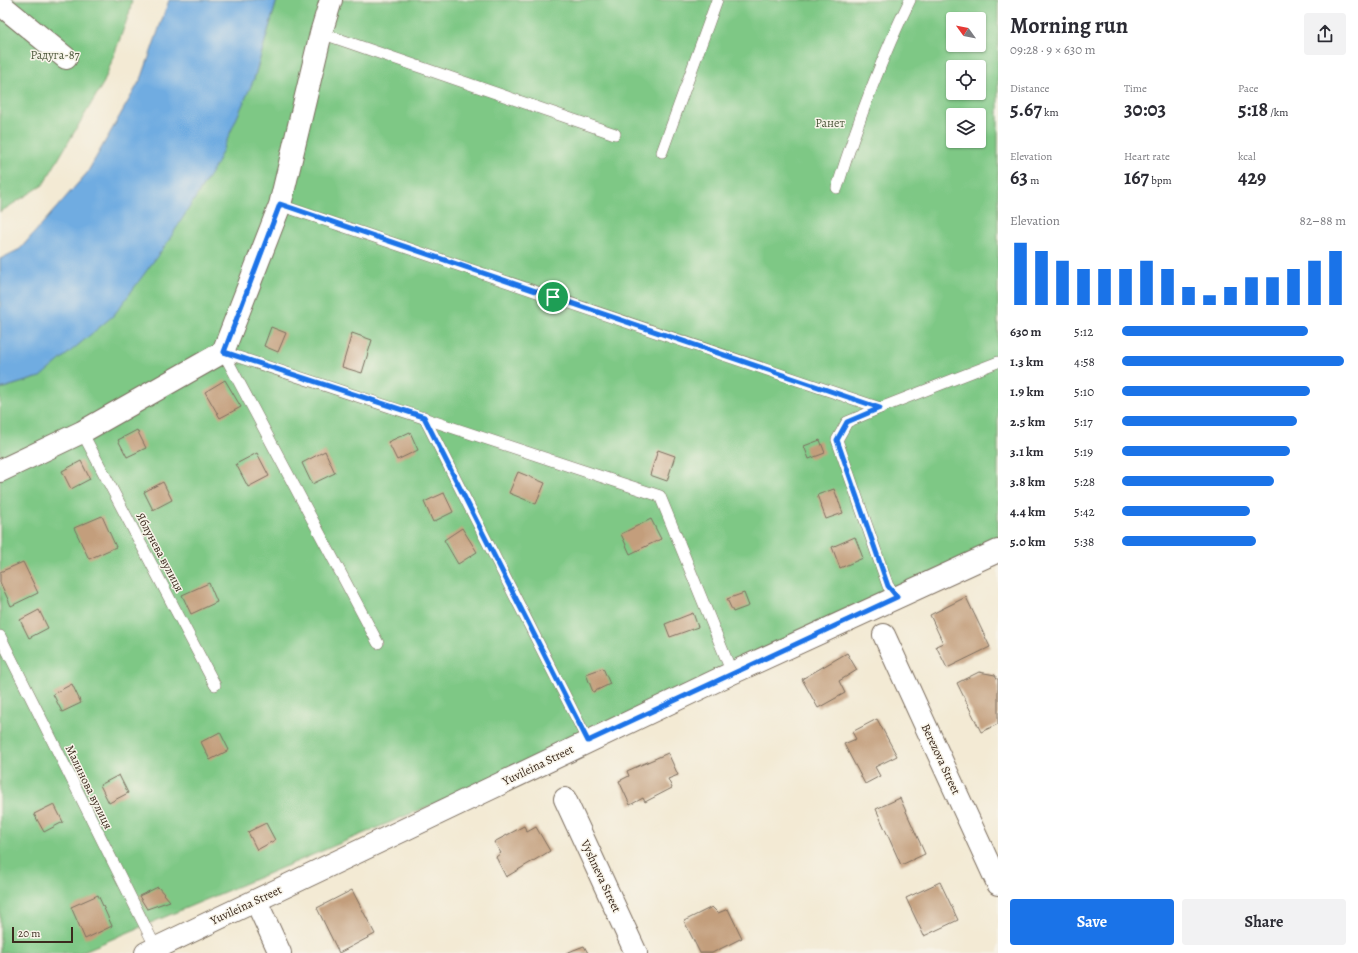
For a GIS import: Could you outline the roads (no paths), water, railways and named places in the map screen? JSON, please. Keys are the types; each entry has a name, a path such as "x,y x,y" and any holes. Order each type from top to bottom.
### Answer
{"street":[{"path":"0,471 82,432 224,352 280,204 321,33 331,0"},
{"path":"0,4 66,58"},
{"name":"Yuvileina Street","path":"151,951 588,741 998,551"},
{"name":"Berezova Street","path":"884,635 998,884"},
{"name":"Vyshneva Street","path":"565,799 636,953"},
{"path":"256,901 280,953"}],"lane":[{"path":"662,152 717,0"},
{"path":"837,188 851,141 888,45 910,0"},
{"path":"321,33 615,134"},
{"path":"280,204 880,408"},
{"path":"224,352 660,496 732,673"},
{"path":"224,352 378,643"},
{"path":"897,597 888,586 837,440 847,422 998,362"},
{"path":"424,417 588,741"},
{"name":"Яблунева вулиця","path":"82,432 215,685"},
{"name":"Малинова вулиця","path":"0,636 151,951"}],"water":[{"path":"169,0 277,0 254,79 216,165 167,243 114,315 40,377 0,389 0,259 20,249 87,173 142,77"}],"park label":[{"name":"Радуга-87","path":"55,55"},
{"name":"Ранет","path":"830,123"}]}
